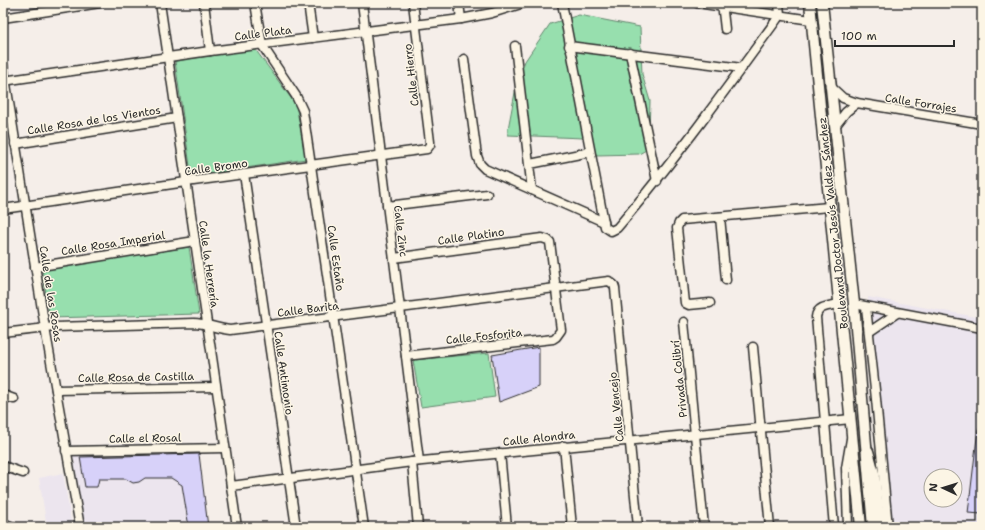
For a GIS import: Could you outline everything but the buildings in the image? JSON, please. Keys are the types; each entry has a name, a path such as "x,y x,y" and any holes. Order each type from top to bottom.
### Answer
{"main road":[{"name":"Boulevard Doctor Jesús Valdez Sánchez","path":"810,3 861,527"},
{"name":"Boulevard Doctor Jesús Valdez Sánchez","path":"822,3 854,304 873,527"},
{"path":"3,524 11,527"}],"street":[{"path":"3,18 100,3"},
{"name":"Calle la Herrería","path":"160,3 237,527"},
{"path":"204,3 210,51"},
{"name":"Calle Estaño","path":"255,3 262,45 296,96 304,116 364,527"},
{"path":"308,3 313,38"},
{"name":"Calle Zinc","path":"362,3 406,356 415,461 418,527"},
{"name":"Calle Hierro","path":"413,3 430,145"},
{"path":"459,3 461,19"},
{"name":"Calle Plata","path":"4,81 210,51 461,19 492,13 511,5 524,3"},
{"path":"562,3 569,46 605,227 608,230 615,230 656,182 742,68 780,15 779,3"},
{"path":"697,3 722,5 812,20"},
{"path":"722,5 725,29"},
{"path":"515,46 532,190"},
{"path":"569,46 742,68"},
{"path":"630,53 656,182"},
{"path":"464,58 478,161 486,169 604,222"},
{"name":"Calle de las Rosas","path":"3,65 4,81 45,328 80,527"},
{"name":"Calle Forrajes","path":"830,86 843,98 857,103 982,124"},
{"path":"835,126 846,112 857,103"},
{"name":"Calle Rosa de los Vientos","path":"15,144 177,118"},
{"name":"Calle Bromo","path":"3,209 186,182 425,150 430,145"},
{"path":"530,164 590,152"},
{"name":"Calle Antimonio","path":"244,174 296,527"},
{"path":"387,206 487,194"},
{"path":"710,303 689,305 685,303 677,228 679,222 682,220 829,207"},
{"path":"720,217 726,280"},
{"name":"Calle Platino","path":"394,258 542,238 550,242 556,288"},
{"name":"Calle Rosa Imperial","path":"35,267 195,241"},
{"name":"Calle Barita","path":"3,333 45,328 194,323 207,324 230,330 606,282 614,285"},
{"name":"Calle Vencejo","path":"614,285 638,527"},
{"name":"Calle Fosforita","path":"406,356 549,340 556,337 561,330 556,288"},
{"path":"834,527 816,313 822,308 839,304"},
{"path":"854,304 982,328"},
{"path":"866,307 888,527"},
{"path":"869,332 897,313"},
{"name":"Privada Colibrí","path":"684,322 704,527"},
{"path":"753,347 770,527"},
{"name":"Calle Rosa de Castilla","path":"56,390 216,387"},
{"path":"3,395 14,399"},
{"name":"Calle Alondra","path":"231,486 415,461 851,419"},
{"name":"Boulevard Doctor Jesús Valdez Sánchez","path":"848,527 846,468 852,435"},
{"name":"Boulevard Doctor Jesús Valdez Sánchez","path":"866,442 875,473 881,527"},
{"path":"564,446 572,527"},
{"name":"Calle el Rosal","path":"66,451 225,448"},
{"path":"500,453 507,527"},
{"path":"3,466 23,473"}],"shaded area":[{"path":"868,297 982,318 982,527 890,527"},
{"path":"73,454 199,454 208,527 85,527"},
{"path":"63,473 72,527 47,527 39,478"}],"green space":[{"path":"579,15 640,27 642,74 650,101 649,133 646,150 639,154 597,155 583,138 508,135 517,82 525,61 550,24"},
{"path":"255,49 296,105 306,159 212,173 191,173 175,61"},
{"path":"189,247 199,314 50,318 42,269"},
{"path":"489,353 495,397 421,407 413,360"}]}
